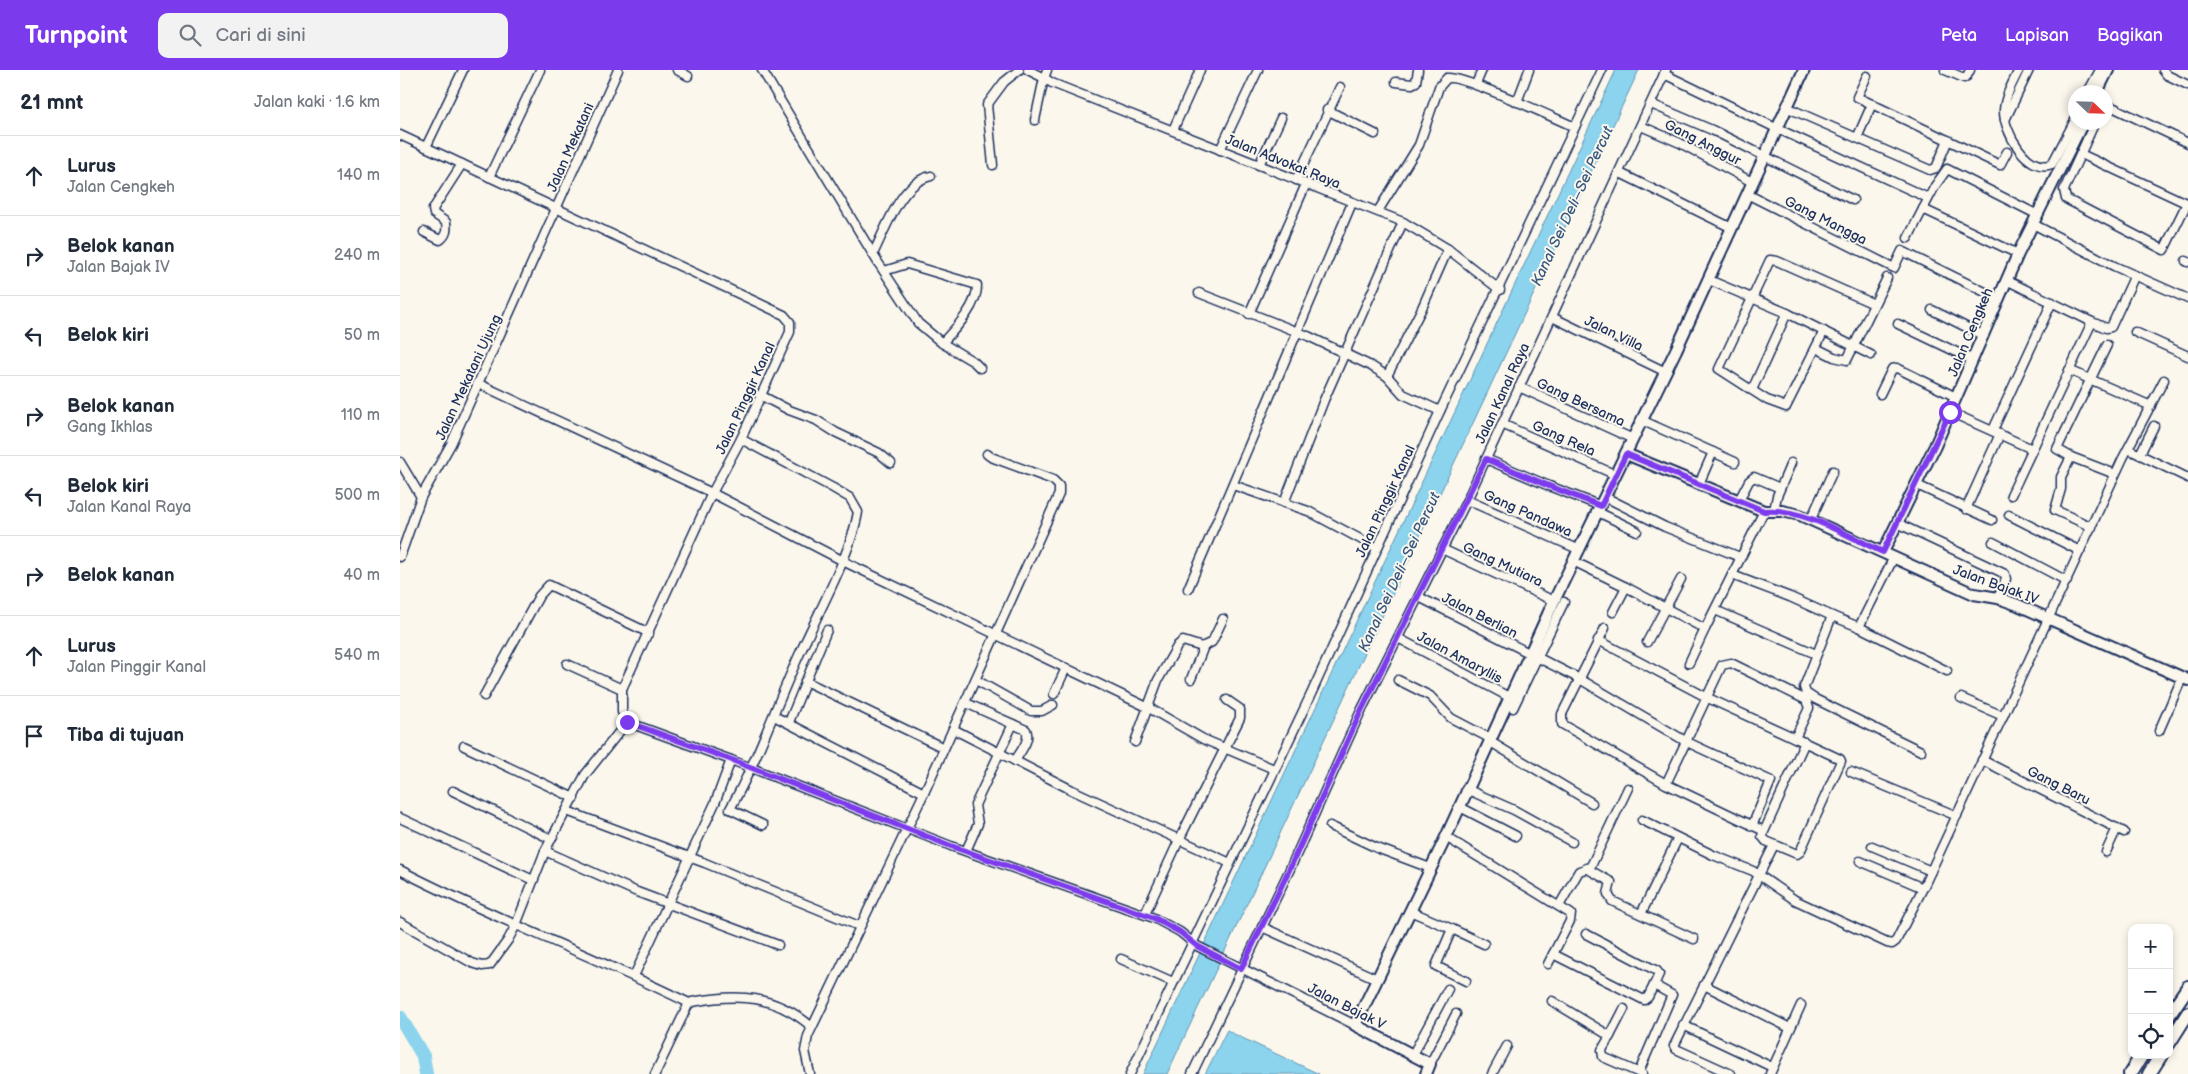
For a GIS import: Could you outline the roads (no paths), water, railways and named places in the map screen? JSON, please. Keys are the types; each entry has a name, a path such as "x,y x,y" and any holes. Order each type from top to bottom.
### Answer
{"highway":[{"path":"2170,1014 2188,987"},
{"path":"2173,1036 2188,1013"},
{"path":"2130,1074 2139,1059"},
{"path":"2149,1074 2158,1059"}],"street":[{"path":"426,147 463,70"},
{"path":"489,177 540,70"},
{"name":"Jalan Mekatani","path":"557,207 618,70"},
{"path":"677,70 688,76"},
{"path":"762,70 873,254 918,324 942,343 977,364 980,368"},
{"path":"993,165 987,105 1004,82 1018,70"},
{"name":"Jalan Advokat Raya","path":"1028,70 1054,84 1403,222 1448,249 1500,290"},
{"path":"1035,120 1047,70"},
{"path":"1173,130 1200,70"},
{"path":"1220,150 1258,70"},
{"path":"1396,82 1412,84 1416,82 1418,70"},
{"path":"1476,84 1482,70"},
{"path":"1517,102 1530,70"},
{"name":"Jalan Pinggir Kanal","path":"1130,1074 1173,982 1195,944 1230,862 1602,70"},
{"path":"1355,1025 1446,837 1509,697 1533,656 1559,602 1574,561 1666,372 1709,280 1763,156 1804,70"},
{"path":"1945,70 1964,78 1970,70"},
{"path":"2019,70 2005,104 2005,120 2018,147 2031,160 2046,166 2054,162 2070,130"},
{"path":"2005,120 2029,70"},
{"path":"2092,85 2100,70"},
{"path":"2100,85 2108,70"},
{"path":"2162,70 2167,75 2188,85"},
{"path":"1665,72 1776,128 1928,198"},
{"name":"Jalan Kanal Raya","path":"1240,968 1262,927 1356,721 1467,500 1620,173 1665,72"},
{"path":"1867,76 1857,97 2000,165 2006,152"},
{"path":"1378,211 1419,146 1439,87 1444,81 1453,78 1476,84 1575,127"},
{"path":"1296,180 1327,110 1340,87"},
{"path":"1651,104 1712,130 1853,200"},
{"path":"1857,138 1872,104"},
{"path":"1786,107 1932,171 1936,168 1948,140"},
{"path":"2113,107 2188,143"},
{"path":"1327,110 1375,134"},
{"path":"1259,165 1281,118"},
{"name":"Gang Anggur","path":"1641,126 1687,147 1752,182"},
{"name":"Jalan Cengkeh","path":"1883,552 1917,485 1974,360 2018,254 2079,130"},
{"path":"2081,154 2187,203 2164,250 2066,199 2064,190 2092,130"},
{"path":"400,135 557,207"},
{"path":"424,232 440,240 444,236 447,228 446,222 434,214 433,208 462,164"},
{"path":"1908,238 1928,198 1943,172 1947,169 2135,275 2188,299"},
{"path":"1620,173 1732,228"},
{"path":"873,254 904,194 916,181 931,176"},
{"path":"1249,314 1306,184"},
{"name":"Gang Mangga","path":"1747,194 1894,268 1902,251 1999,299"},
{"path":"1188,589 1352,203"},
{"name":"Jalan Mekatani Ujung","path":"400,557 421,497 451,444 557,207"},
{"name":"Jalan Pinggir Kanal","path":"557,207 788,318 790,332 741,439 712,493 622,689 622,712 627,722"},
{"path":"1923,209 2018,254"},
{"path":"1284,503 1344,354 1403,222"},
{"path":"1387,376 1422,308 1448,249"},
{"path":"1824,331 1787,406 1782,407 1719,368 1767,264 1772,259 1874,304"},
{"path":"884,271 907,264 977,285 976,292 964,316 942,343"},
{"path":"2006,280 2106,328 2111,326 2135,275"},
{"path":"1816,348 1845,361 1887,278"},
{"path":"1709,280 1787,312 1871,355"},
{"path":"1199,293 1296,332 1344,354 1387,376 1402,394 1440,412"},
{"path":"1966,509 1996,432 2052,302"},
{"path":"1932,310 1984,336"},
{"path":"1752,390 1787,312"},
{"name":"Jalan Villa","path":"1552,317 1666,372"},
{"path":"2011,495 2092,322"},
{"path":"1898,324 1974,360"},
{"path":"2135,332 2188,356"},
{"path":"2107,345 2057,448 2059,452 2070,457 2116,474"},
{"path":"1880,394 1892,369 1897,368 1956,397"},
{"path":"2069,370 2151,406"},
{"path":"1642,820 1748,869 1795,900 1888,944 1896,941 1957,816 2116,474 2164,380"},
{"path":"477,383 712,493 996,635 1149,708 1203,739 1274,769"},
{"name":"Gang Bersama","path":"1519,387 1633,440"},
{"path":"760,395 879,453 891,463"},
{"path":"1950,412 2032,449"},
{"path":"1641,420 1735,462"},
{"name":"Gang Rela","path":"1502,424 1616,475"},
{"path":"2140,454 2154,426"},
{"path":"741,439 834,488 850,498 856,505 858,512 842,559 798,657 752,768 730,810 763,824"},
{"path":"2128,449 2188,478"},
{"path":"1699,484 1713,452"},
{"path":"809,1073 805,1045 812,1027 966,703 1059,490 1053,480 987,454"},
{"name":"Jalan Bajak IV","path":"1626,454 1769,511 1810,519 1974,594 1998,598 2185,679"},
{"path":"2070,457 2061,477 2061,489 2054,509 2092,527"},
{"path":"1486,459 1549,486 1665,527 1740,557"},
{"path":"400,462 421,497"},
{"path":"1689,663 1740,557 1769,511 1791,463"},
{"path":"1810,519 1833,471"},
{"path":"1739,500 1749,480 1754,477 1780,488"},
{"path":"1233,485 1308,511 1377,548"},
{"path":"1917,485 1992,520"},
{"name":"Gang Pandawa","path":"1467,500 1580,550"},
{"path":"1602,505 1637,531"},
{"path":"2009,515 2080,551"},
{"path":"1897,523 2005,574 2006,579 1998,598"},
{"path":"1992,542 2067,581"},
{"name":"Gang Mutiara","path":"1442,549 1559,602"},
{"path":"1859,627 1894,557"},
{"path":"1574,561 1666,607 1705,630"},
{"path":"1732,575 1790,597 1859,627 1947,671"},
{"path":"1647,642 1681,579"},
{"path":"484,696 539,596 550,586 649,633"},
{"path":"1613,612 1626,587"},
{"name":"Jalan Berlian","path":"1419,597 1578,678 1687,742 1771,781 1752,826"},
{"path":"1715,610 1816,654"},
{"path":"1832,616 1805,683 1805,691 1809,695 1921,751"},
{"path":"1135,742 1158,680 1178,645 1183,641 1204,646 1212,642 1223,619"},
{"path":"1604,628 1562,714 1563,726 1666,784 1764,831"},
{"path":"789,722 828,630"},
{"name":"Jalan Amaryllis","path":"1398,638 1509,697"},
{"path":"1598,640 1708,698 1805,742 1841,762 1800,852 1795,853 1764,840 1762,837 1805,742"},
{"path":"1191,679 1204,646"},
{"path":"1513,708 1533,656"},
{"path":"1666,784 1720,669 1728,663 1774,683 1809,703 1809,708 1795,738"},
{"path":"567,664 622,689"},
{"path":"1054,694 1066,668"},
{"path":"2159,731 2185,679"},
{"path":"976,680 1031,711 1042,711 1053,705"},
{"path":"1398,680 1430,696 1451,718 1592,803"},
{"path":"805,681 944,748"},
{"path":"1961,698 2003,716"},
{"path":"1145,914 1241,712 1239,707 1226,700"},
{"path":"966,703 1026,730 1028,734 1015,761"},
{"path":"774,716 789,722 924,793"},
{"path":"400,922 472,963 482,966 492,962 516,924 545,851 586,775 627,722 732,760 966,851 1145,914 1180,932 1195,944"},
{"path":"966,851 978,824 975,805 1013,724"},
{"path":"953,729 1072,790 1230,862"},
{"path":"464,746 574,798"},
{"path":"634,976 715,803 732,760"},
{"name":"Gang Baru","path":"1982,760 2121,830 2106,852"},
{"path":"1851,772 1957,816"},
{"path":"1559,906 1581,869 1592,864 1628,788"},
{"path":"1466,789 1514,810 1572,842"},
{"path":"453,791 551,839"},
{"path":"1460,807 1516,836"},
{"path":"567,811 689,857 860,926"},
{"path":"400,818 533,880"},
{"path":"1330,826 1376,848 1430,868"},
{"path":"1446,837 1559,906 1572,916 1548,964"},
{"path":"1641,914 1678,838"},
{"path":"1872,846 1931,871"},
{"path":"1730,1074 1674,1048 1683,1025 1760,877 1773,847"},
{"path":"545,851 669,904 778,945"},
{"path":"1860,861 1923,888"},
{"path":"1586,868 1611,882 1610,899 1694,939"},
{"path":"400,870 483,912 516,924 690,1003 730,997 756,998 787,1009 812,1027"},
{"path":"1410,911 1484,944"},
{"path":"1262,927 1377,979"},
{"path":"1452,930 1436,966 1466,981"},
{"path":"1553,954 1644,1000 1648,997 1659,974 1657,971 1586,934"},
{"name":"Jalan Bajak V","path":"1195,944 1430,1064"},
{"path":"1121,959 1173,982"},
{"path":"1192,1074 1240,968"},
{"path":"1624,1009 1602,1050 1603,1058 1640,1073 1673,998 1670,993 1654,985"},
{"path":"1704,985 1790,1028"},
{"path":"1413,1054 1448,989"},
{"path":"1552,1001 1610,1036"},
{"path":"654,1074 690,1003"},
{"path":"1683,1025 1771,1070 1801,1005"},
{"path":"1426,1074 1456,1014"},
{"path":"1492,1074 1507,1046"}],"water":[{"name":"Kanal Sei Deli–Sei Percut","path":"1616,70 1639,70 1167,1074 1143,1074"},
{"path":"1227,1030 1238,1036 1319,1074 1205,1074"}],"waterway":[{"path":"400,1017 423,1056 426,1074"}]}
